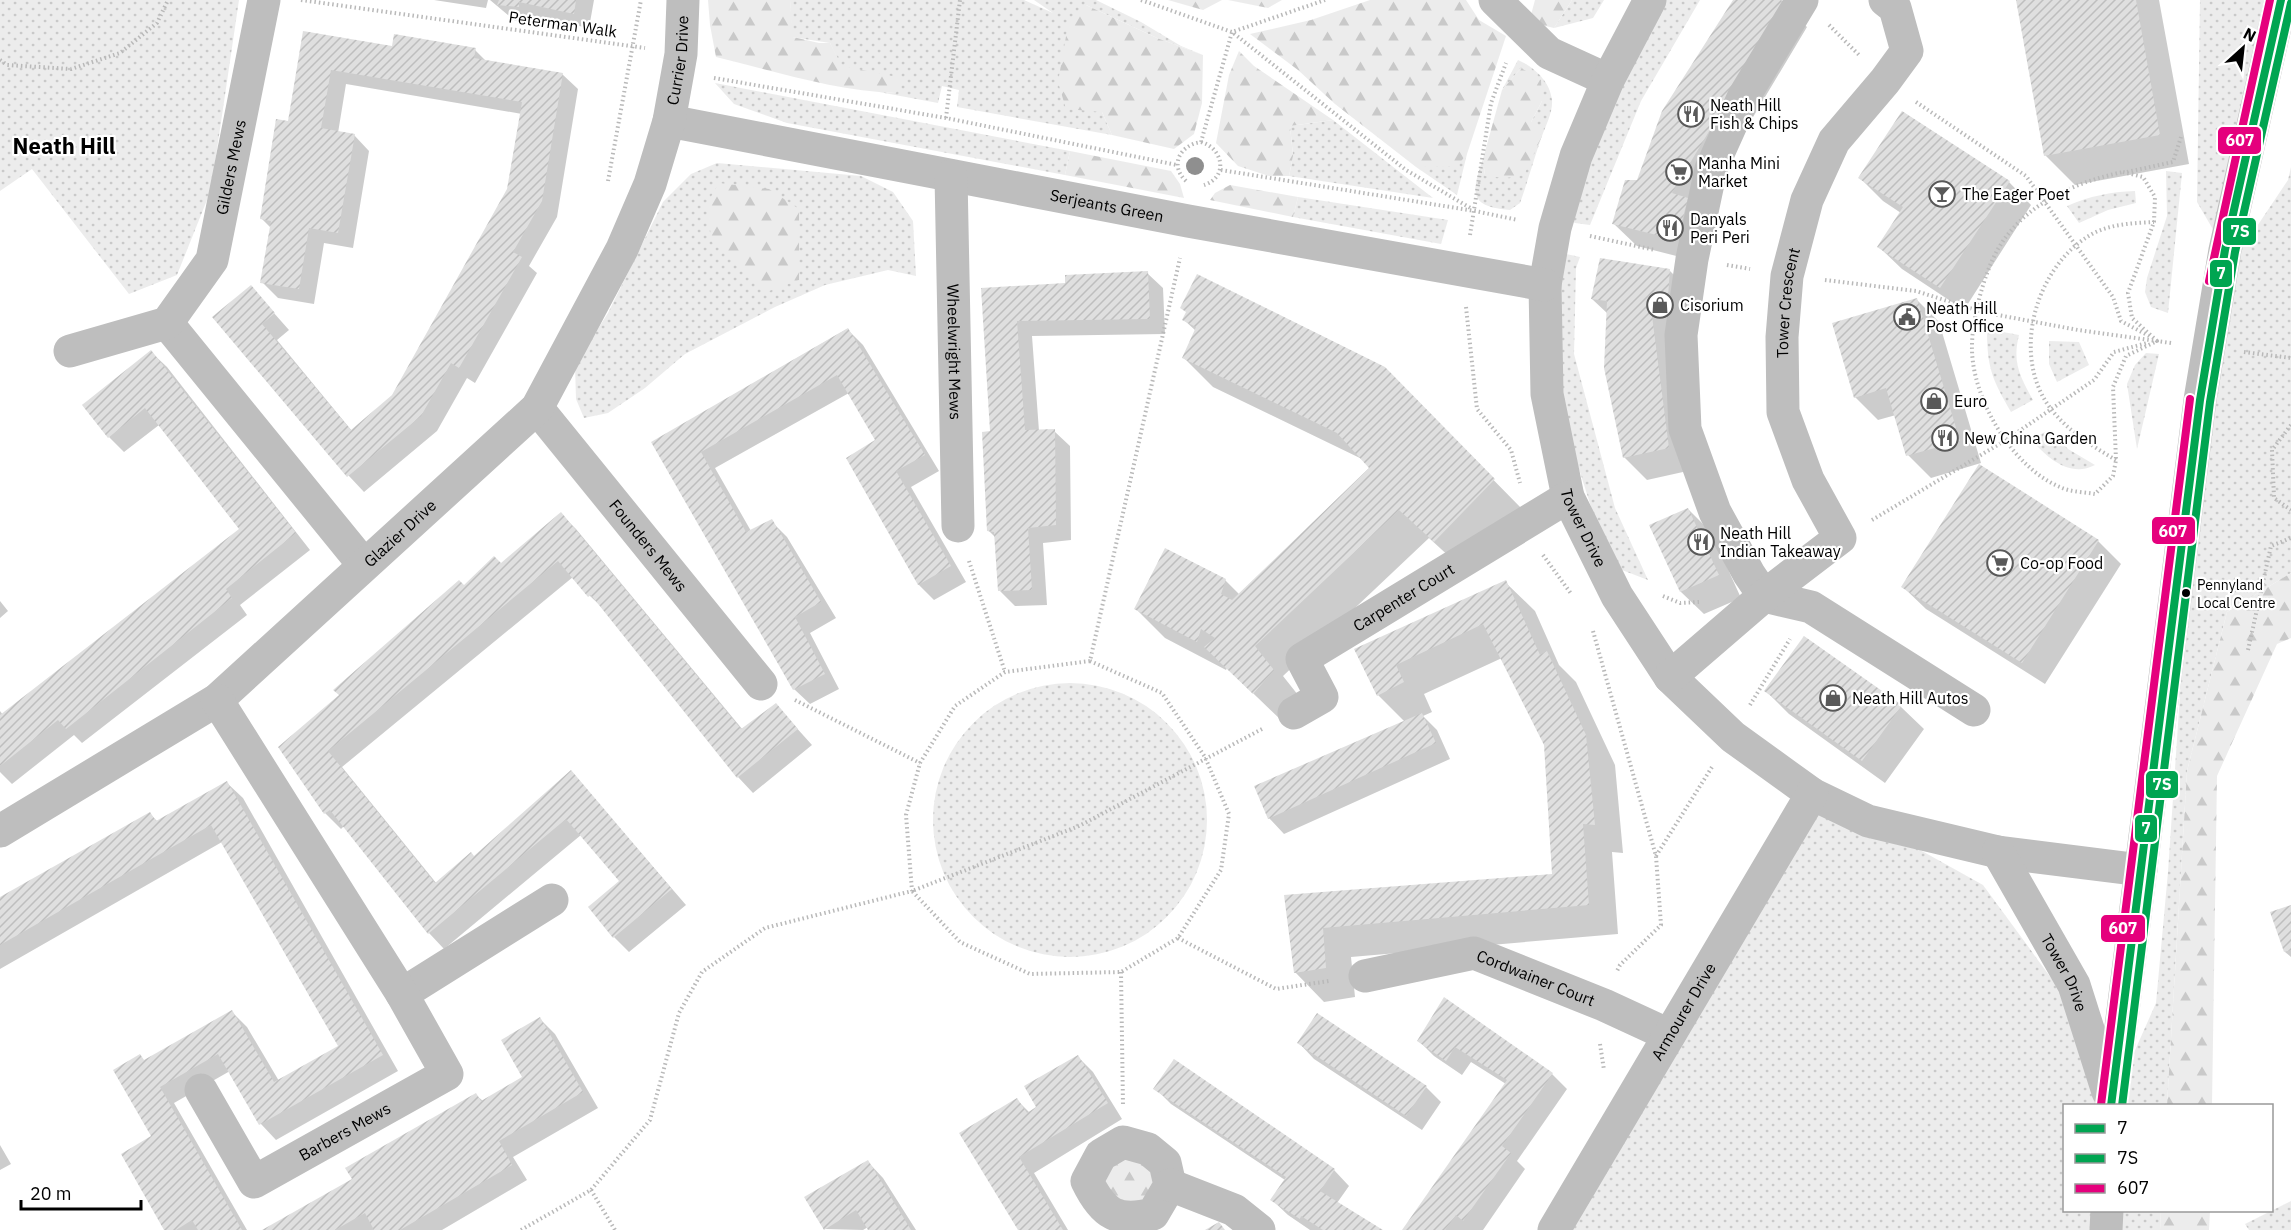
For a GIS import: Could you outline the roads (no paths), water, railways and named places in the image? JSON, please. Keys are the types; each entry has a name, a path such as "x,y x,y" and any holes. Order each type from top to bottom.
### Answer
{"street":[{"name":"Gilders Mews","path":"167,323 212,260 264,0"},
{"name":"Currier Drive","path":"669,121 679,63 683,0"},
{"path":"1495,0 1549,53 1608,80"},
{"name":"Tower Drive","path":"1650,0 1608,80 1576,156 1555,228 1545,285 1547,394 1568,497 1617,596 1670,677 1724,749 1868,821 1998,852 2141,870"},
{"path":"1802,0 1743,98 1711,169 1692,259 1681,336 1685,429 1715,512 1757,585 1811,607 1974,710"},
{"name":"Tower Crescent","path":"1757,585 1840,538 1808,480 1783,412 1782,337 1787,276 1807,200 1834,141 1885,81 1907,51 1895,8 1885,0"},
{"path":"2111,1104 2200,400 2219,283 2281,0"},
{"name":"Serjeants Green","path":"669,121 1188,221 1545,285"},
{"name":"Glazier Drive","path":"0,831 217,700 537,408 622,249 650,184 669,121"},
{"name":"Wheelwright Mews","path":"951,176 958,526"},
{"path":"70,351 167,323 364,565"},
{"name":"Founders Mews","path":"537,408 761,684"},
{"name":"Carpenter Court","path":"1294,713 1322,697 1302,659 1568,497"},
{"path":"1670,677 1757,585"},
{"name":"Barbers Mews","path":"201,1090 254,1182 447,1074 402,994 217,700"},
{"name":"Armourer Drive","path":"1554,1230 1812,794"},
{"name":"Tower Drive","path":"1998,852 2074,985 2111,1104"},
{"path":"402,994 552,900"},
{"name":"Cordwainer Court","path":"1365,976 1474,953 1604,1005 1669,1035"},
{"path":"1123,1142 1148,1149 1166,1163 1170,1185 1153,1214 1135,1218 1113,1215 1096,1200 1087,1181 1101,1155 1123,1142"},
{"path":"1170,1185 1233,1210 1258,1230"},
{"path":"2106,1230 2107,1212"}],"place":[{"name":"Neath Hill Fish & Chips","path":"1691,114"},
{"name":"Manha Mini Market","path":"1679,172"},
{"name":"The Eager Poet","path":"1942,194"},
{"name":"Danyals Peri Peri","path":"1670,228"},
{"name":"Cisorium","path":"1660,305"},
{"name":"Neath Hill Post Office","path":"1907,317"},
{"name":"Euro","path":"1934,401"},
{"name":"New China Garden","path":"1945,438"},
{"name":"Neath Hill Indian Takeaway","path":"1701,542"},
{"name":"Co-op Food","path":"2000,563"},
{"name":"Pennyland Local Centre","path":"2186,593"},
{"name":"Neath Hill Autos","path":"1833,698"}],"district":[{"name":"Neath Hill","path":"64,145"}]}
